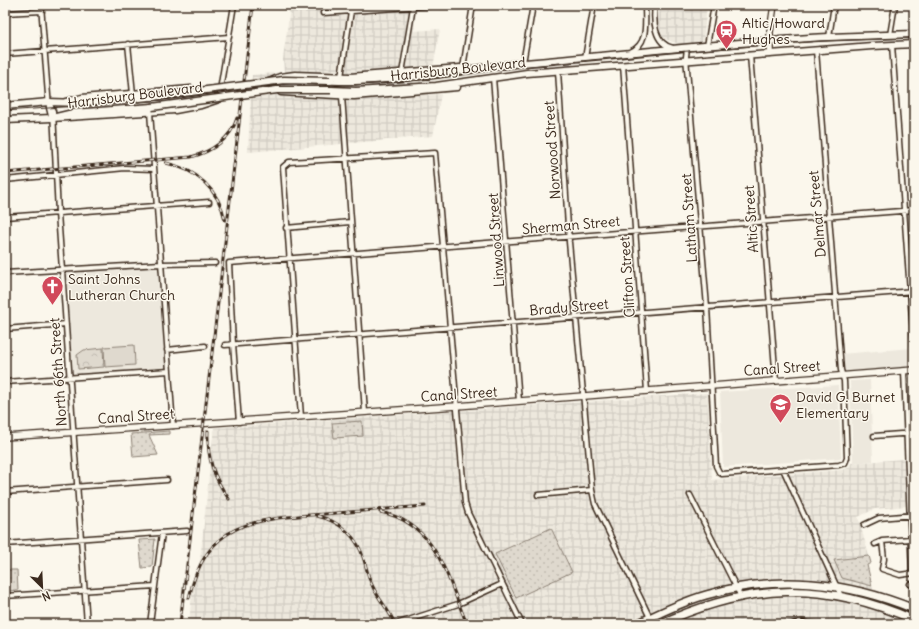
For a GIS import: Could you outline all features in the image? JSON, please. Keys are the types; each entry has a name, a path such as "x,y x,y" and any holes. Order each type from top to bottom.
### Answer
{"main road":[{"name":"Harrisburg Boulevard","path":"5,106 50,102 78,103 152,97 284,80 354,81 434,75 524,63 707,46 828,37 914,34"},
{"name":"Harrisburg Boulevard","path":"5,120 52,118 73,113 151,109 277,90 356,91 436,86 558,70 914,44"},
{"path":"66,102 82,98 201,88 220,90 256,88 280,77 301,75 341,77 524,63"},
{"path":"280,77 281,92"},
{"path":"151,109 194,107 243,93 270,91 342,96 438,90 493,78"},
{"path":"636,624 651,621 707,594 770,582 837,585 914,609"},
{"path":"660,624 711,603 773,591 841,596 896,612 914,620"}],"street":[{"name":"North 66th Street","path":"41,5 50,102 52,108 69,377 87,624"},
{"path":"220,99 220,90 234,5"},
{"path":"323,13 439,5"},
{"path":"463,68 473,5"},
{"path":"524,63 533,5"},
{"path":"585,58 594,5"},
{"path":"625,54 636,49 642,42 645,34 645,5"},
{"path":"655,5 654,26 658,36 664,44 680,49"},
{"path":"707,46 714,5"},
{"path":"770,54 769,42 774,5"},
{"path":"828,37 834,5"},
{"path":"890,35 894,5"},
{"path":"402,73 413,7"},
{"path":"5,13 42,10"},
{"path":"341,77 351,11"},
{"path":"5,54 228,37"},
{"path":"128,44 132,94"},
{"path":"892,45 914,346"},
{"name":"Latham Street","path":"687,48 686,56 688,60 707,307 716,466 722,474 783,469"},
{"name":"Delmar Street","path":"783,469 845,463 847,458 844,386 828,216 816,50"},
{"name":"Altic Street","path":"750,55 776,381"},
{"name":"Clifton Street","path":"623,65 647,391"},
{"name":"Norwood Street","path":"558,70 569,236 592,490 595,504 651,621"},
{"name":"Linwood Street","path":"493,78 519,401"},
{"path":"342,96 350,222 354,253 366,412"},
{"path":"151,109 173,426"},
{"path":"301,417 282,172 285,164 347,158 430,152 435,153 465,503 468,513 522,624"},
{"path":"5,180 125,168 154,169"},
{"path":"5,217 209,202"},
{"name":"Sherman Street","path":"233,344 230,263 914,210"},
{"path":"286,228 350,222"},
{"path":"5,273 161,264 215,263"},
{"name":"Brady Street","path":"225,345 914,291"},
{"path":"5,329 66,324"},
{"path":"233,344 239,422"},
{"path":"167,350 205,346"},
{"path":"5,382 169,370"},
{"name":"Canal Street","path":"5,437 457,406 914,370"},
{"path":"882,541 884,558 882,569 900,575 913,573 911,539 912,515 910,506 904,371"},
{"path":"874,436 914,433"},
{"path":"783,469 841,596"},
{"path":"5,492 167,480"},
{"path":"538,495 592,490"},
{"path":"690,495 741,597"},
{"path":"864,525 879,518 912,515"},
{"path":"5,544 187,531"},
{"path":"150,624 162,533"},
{"path":"875,544 882,541 911,539"},
{"path":"396,624 458,604 502,584"},
{"path":"5,596 155,586"}],"shaded area":[{"path":"338,5 417,5 414,31 440,29 428,95 441,94 433,136 248,152 252,75 284,72 283,59 290,8"},
{"path":"660,5 707,5 703,43 680,45 663,38 658,23"},
{"path":"158,267 166,368 72,375 66,271"},
{"path":"912,348 914,367 843,372 841,354"},
{"path":"870,380 873,461 853,463 850,381"},
{"name":"David G. Burnet Elementary","path":"838,385 841,458 723,467 720,392"},
{"path":"707,393 712,480 840,470 848,468 851,463 904,459 906,506 875,509 858,517 871,563 867,565 873,589 914,605 914,624 189,624 192,592 199,571 214,428"}],"green space":[{"path":"134,345 135,365 105,367 104,347"},
{"path":"103,348 104,367 78,369 77,355 84,350"},
{"path":"362,421 363,436 334,438 332,423"},
{"path":"169,431 169,434 149,435 158,455 133,457 131,434"},
{"path":"551,528 572,572 516,598 495,554"},
{"path":"155,539 152,567 142,568 139,540"},
{"path":"869,556 871,563 867,565 872,586 842,578 834,560"},
{"path":"7,570 17,570 18,590 8,591"}],"tram line":[{"path":"5,111 164,100 295,83 354,85 434,79 519,67 662,53 821,41 914,38"}],"railway":[{"path":"180,624 253,5"},
{"path":"5,173 191,157 206,152 219,144 230,132 237,118"},
{"path":"166,163 187,170 204,182 212,190 217,199 225,220"},
{"path":"208,431 212,466 223,491 229,499"},
{"path":"189,598 197,572 208,553 221,538 237,529 256,522 277,518 425,506"},
{"path":"380,512 399,518 415,528 427,540 446,571 467,624"},
{"path":"317,516 325,518 340,526 353,537 361,552 371,584 395,624"},
{"path":"779,624 802,620 825,624"}],"place":[{"name":"Altic/Howard Hughes","path":"726,50"},
{"name":"Saint Johns Lutheran Church","path":"52,306"},
{"name":"David G. Burnet Elementary","path":"781,424"}]}
